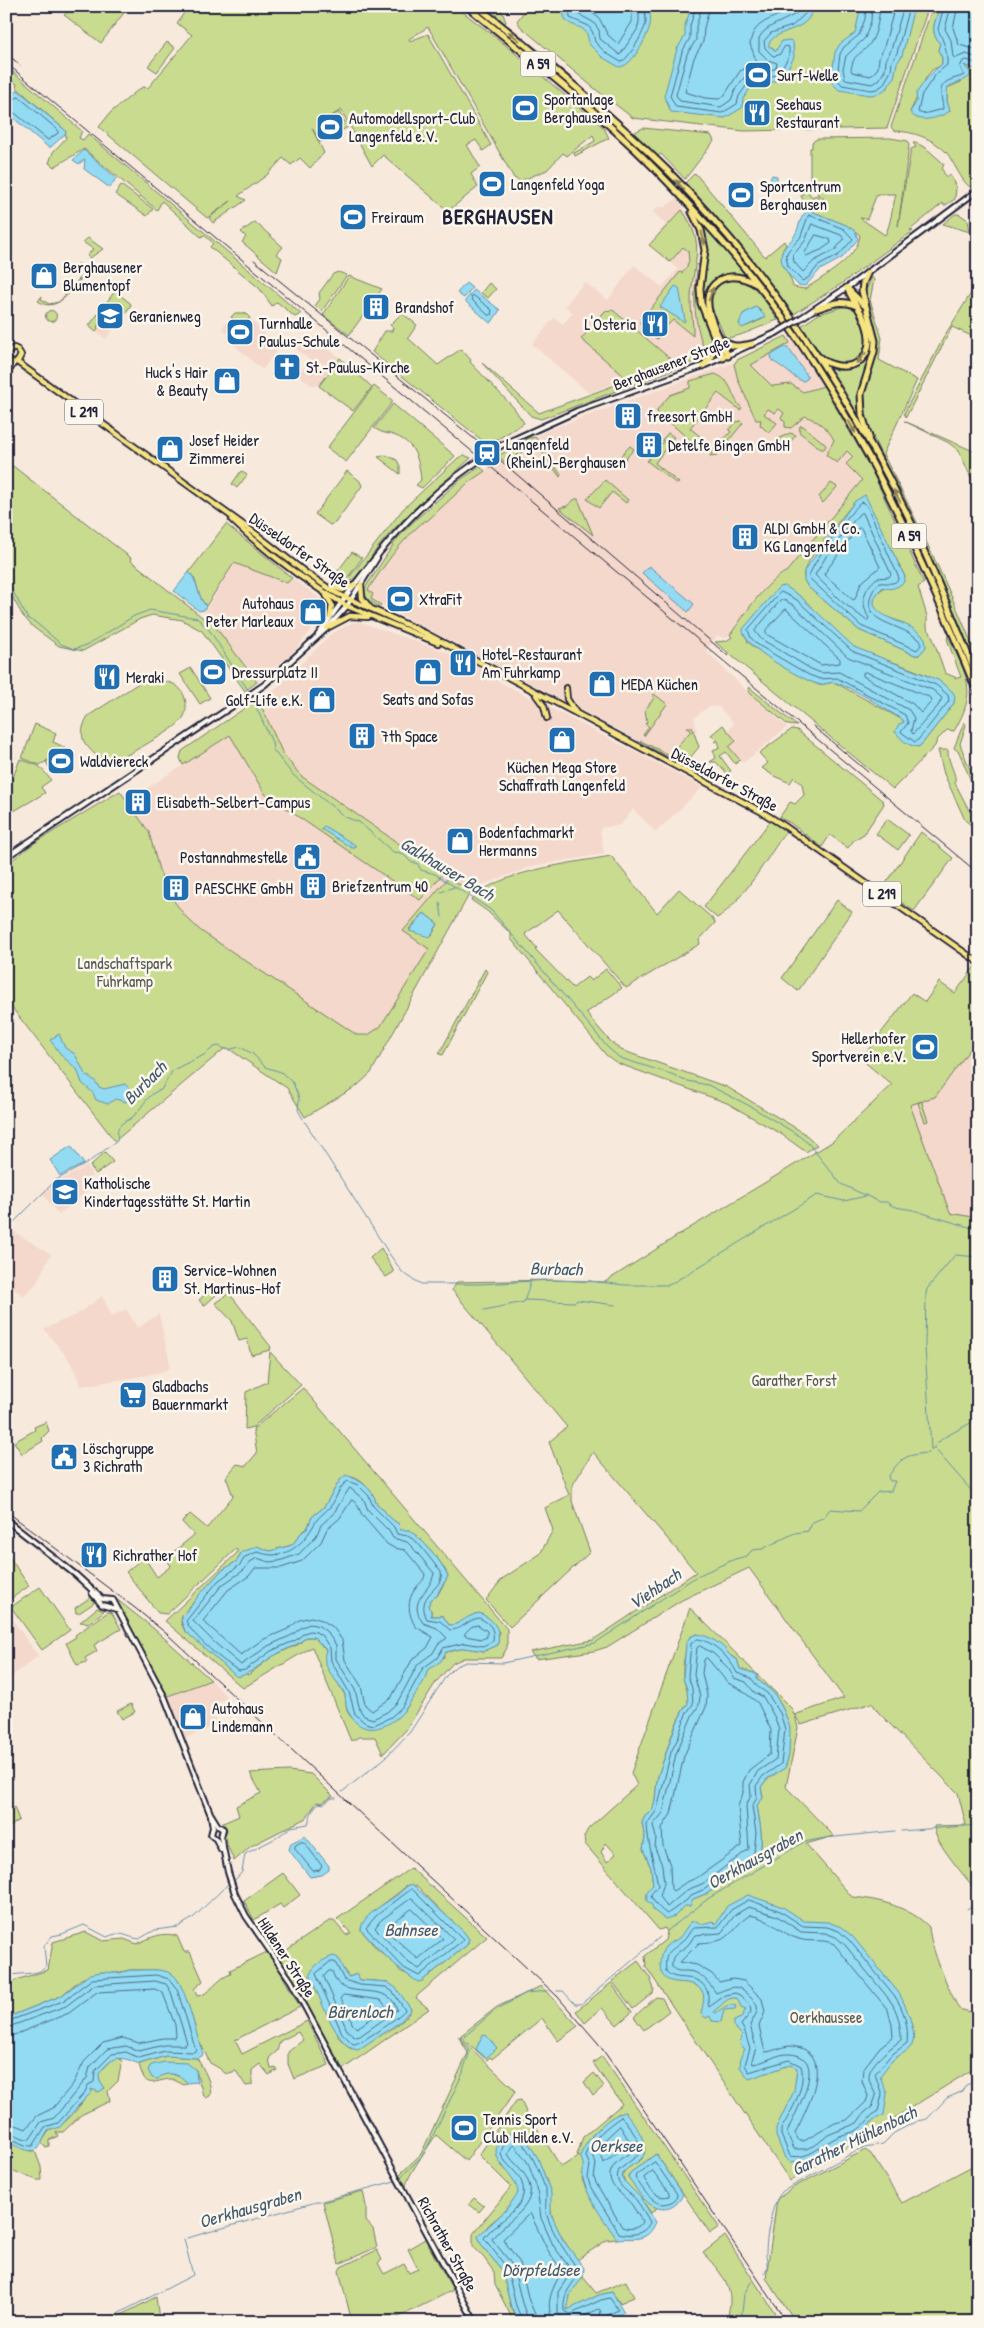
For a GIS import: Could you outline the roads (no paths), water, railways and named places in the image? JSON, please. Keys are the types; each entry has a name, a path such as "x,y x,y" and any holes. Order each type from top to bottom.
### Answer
{"highway":[{"name":"A 59","path":"467,6 608,124 680,195 722,240 759,287 828,385 872,462 932,583 978,694"},
{"name":"A 59","path":"477,6 581,90 668,172 747,262 815,354 854,415 907,514 978,679"},
{"path":"680,195 695,216 703,238 705,262 700,295 703,311 726,357"},
{"path":"868,272 862,287 864,306 875,341 874,352 863,385 861,406 864,424 876,456"},
{"path":"703,366 715,350 717,338 707,306 708,295 714,286 721,280 730,277 743,278 759,287"},
{"path":"815,354 827,364 839,368 854,365 862,360 870,341 865,323 847,288"},
{"path":"847,288 864,306"},
{"path":"816,310 845,301 857,306"},
{"path":"717,338 730,346 752,344"}],"main road":[{"name":"Berghausener Straße","path":"312,643 341,602 411,517 471,466 502,445 577,411 726,357 776,333 816,310 978,190"},
{"path":"6,353 9,347"},
{"name":"Düsseldorfer Straße","path":"9,347 19,351 21,357 41,378"},
{"path":"6,374 21,357"},
{"path":"6,369 7,359"},
{"name":"Düsseldorfer Straße","path":"7,359 41,378 321,583 350,600 425,633 783,824 978,962"},
{"name":"Düsseldorfer Straße","path":"224,512 270,553 324,592 347,606 445,645"},
{"name":"Berghausener Straße","path":"6,857 256,691 327,628 347,606 377,558"},
{"name":"L 219","path":"321,583 340,590 355,585"},
{"path":"361,584 362,598 371,609"},
{"path":"324,592 332,604 330,617"},
{"path":"327,628 352,616 378,619"},
{"path":"566,688 567,699 577,714"},
{"path":"534,692 544,706 547,718"},
{"path":"6,1520 102,1599 113,1600 116,1609 165,1698 210,1813 213,1827 211,1835 219,1838 224,1832 210,1813"},
{"path":"89,1587 102,1605 116,1609"},
{"path":"213,1827 218,1826"},
{"name":"Hildener Straße","path":"219,1838 234,1890 246,1916 291,1981 398,2179"},
{"name":"Richrather Straße","path":"398,2179 475,2322"}],"water":[{"path":"565,6 652,6 650,11 651,20 646,37 634,57 624,66 619,67 602,57 589,44 586,33 582,28 566,21 563,13"},
{"path":"692,6 811,6 812,10 805,22 773,38 769,43 769,47 772,47 775,52 782,41 790,40 793,42 794,57 782,80 774,81 762,88 757,83 754,83 743,99 742,108 725,118 671,112 664,96 677,49 685,36 685,25"},
{"path":"861,6 917,6 912,15 902,56 897,63 894,78 887,88 878,94 870,95 839,90 831,82 835,52 840,44 855,33"},
{"path":"940,6 978,6 978,70 964,65 970,72 970,76 947,88 947,101 950,111 935,118 923,119 914,116 910,112 917,101 916,94 919,89 928,77 942,64 942,58 938,50 940,44 934,30"},
{"path":"18,90 65,130 66,133 51,147 48,147 6,112 6,97"},
{"path":"84,150 116,178 110,188 84,169 85,159 79,164 73,160"},
{"path":"772,175 777,176 777,192 773,189 770,180"},
{"path":"808,210 846,225 855,231 858,239 842,258 820,270 805,286 798,285 791,277 784,268 781,257 782,252 797,232 801,219"},
{"path":"466,283 472,288 464,298 457,293"},
{"path":"675,286 679,288 684,322 660,307"},
{"path":"474,290 500,310 492,322 490,323 465,301"},
{"path":"756,307 766,317 742,328 739,324 743,314"},
{"path":"785,347 789,349 806,374 808,378 804,381 772,361 771,355"},
{"path":"865,495 905,577 904,582 897,587 888,589 883,587 876,596 874,603 876,609 889,618 912,628 925,638 926,647 919,655 915,655 859,630 808,587 804,580 804,571 855,501"},
{"path":"649,566 694,604 688,612 642,573"},
{"path":"189,572 206,606 204,610 199,611 174,591"},
{"path":"785,586 800,596 854,647 938,680 952,691 955,696 954,703 922,744 918,747 914,746 902,739 895,731 899,724 904,722 903,720 870,699 836,683 819,684 809,681 773,661 751,644 745,636 743,629 779,587"},
{"path":"324,826 355,845 355,848 321,829"},
{"path":"424,913 438,924 430,937 409,931"},
{"path":"59,1034 65,1048 75,1054 85,1074 95,1081 99,1087 104,1089 125,1084 129,1088 130,1096 126,1102 115,1099 108,1104 96,1100 93,1093 82,1083 77,1069 63,1057 50,1040"},
{"path":"71,1146 84,1164 60,1176 50,1160"},
{"path":"346,1475 365,1485 372,1493 376,1503 392,1520 399,1524 400,1530 409,1530 420,1539 445,1570 448,1576 437,1596 431,1599 428,1607 431,1610 431,1616 443,1616 449,1625 453,1625 479,1613 493,1622 498,1634 498,1645 484,1651 465,1648 446,1652 441,1661 427,1671 422,1684 403,1712 388,1724 380,1727 363,1727 355,1722 346,1706 345,1695 325,1663 326,1650 314,1637 306,1637 251,1671 237,1677 185,1631 181,1620 198,1596 221,1571 237,1561 241,1553 257,1546 270,1551 292,1545 302,1532 307,1529 312,1517 324,1507 340,1480"},
{"path":"697,1634 719,1644 737,1659 740,1669 757,1674 757,1679 774,1693 784,1711 790,1728 789,1755 785,1768 767,1779 761,1787 763,1798 757,1805 761,1838 758,1857 708,1893 693,1899 690,1906 685,1906 675,1916 665,1919 653,1910 652,1905 647,1901 647,1892 653,1885 651,1868 643,1849 645,1838 642,1823 645,1816 653,1808 658,1775 675,1727 688,1703 687,1689 683,1678 686,1643 690,1637"},
{"path":"305,1836 329,1866 329,1870 322,1875 310,1877 289,1850 291,1843"},
{"name":"Bahnsee","path":"412,1884 464,1932 469,1939 467,1945 422,1981 418,1982 395,1964 361,1930 362,1924 370,1914"},
{"name":"Oerkhaussee","path":"748,1895 783,1907 804,1921 828,1922 841,1927 853,1937 898,1992 912,2026 912,2045 893,2060 880,2076 887,2094 884,2115 873,2120 866,2130 854,2138 833,2145 823,2154 809,2160 790,2162 785,2158 776,2136 776,2128 794,2091 797,2068 790,2065 749,2079 740,2067 741,2056 745,2049 740,2045 742,2035 734,2027 734,2021 741,2018 746,2009 741,2007 737,1998 733,1998 727,2000 714,2011 715,2013 730,2005 736,2006 735,2009 724,2010 721,2022 712,2021 710,2016 706,2018 701,2014 704,1999 702,1991 697,1986 671,1981 666,1978 662,1973 660,1965 661,1955 667,1945 679,1938 691,1922 696,1921 702,1924 713,1921 716,1924 727,1906"},
{"name":"Bärenloch","path":"334,1956 338,1958 346,1975 349,1977 357,1974 360,1980 387,1982 396,1988 411,2009 401,2021 358,2050 350,2047 343,2041 336,2031 310,1975 319,1963"},
{"path":"130,1970 162,1971 172,1974 177,1979 190,2010 203,2053 202,2056 197,2058 166,2056 139,2064 126,2059 116,2059 108,2064 99,2074 100,2082 105,2088 99,2092 91,2089 92,2092 60,2127 48,2131 38,2149 29,2151 6,2144 6,2018 61,1996 90,1974 101,1972 119,1973"},
{"path":"486,2035 497,2048 486,2058 476,2049 482,2036"},
{"path":"164,2062 187,2063 196,2070 197,2082 187,2083 181,2077 173,2074 161,2076 158,2079 152,2078 148,2070 151,2065"},
{"name":"Oerksee","path":"625,2112 640,2134 645,2147 642,2158 623,2173 622,2179 640,2197 656,2222 648,2234 634,2239 617,2239 598,2211 586,2189 583,2178 583,2164 580,2156 592,2136 604,2123"},
{"name":"Dörpfeldsee","path":"513,2131 524,2136 538,2158 551,2193 551,2214 563,2240 584,2268 583,2277 569,2296 567,2310 599,2295 612,2292 624,2312 604,2322 519,2322 511,2307 502,2270 482,2246 478,2236 506,2210 518,2193 516,2184 496,2155 497,2147"},
{"path":"656,2154 683,2194 676,2204 667,2209 656,2207 645,2200 628,2177 630,2173"}],"waterway":[{"name":"Galkhauser Bach","path":"6,579 28,619 35,622 61,644 74,649 87,645 134,616 150,610 197,618 210,631 250,693"},
{"name":"Galkhauser Bach","path":"251,696 272,742 273,750 293,775 345,817 359,822 393,852 402,853 412,863 417,863 421,870 435,874 491,910 607,1047 620,1058 674,1075 683,1080 708,1085 748,1105 808,1143 841,1184 880,1202 887,1202 897,1207 917,1211 978,1230"},
{"path":"441,892 454,887"},
{"path":"440,902 442,917"},
{"name":"Burbach","path":"6,1230 56,1180 86,1164 117,1141 120,1125 134,1116 152,1094 161,1090 173,1070 204,1055 214,1047 219,1046 227,1050 240,1047 253,1054 265,1067 281,1072 293,1083 299,1098 298,1110 303,1119"},
{"name":"Burbach","path":"305,1122 390,1255 403,1273 421,1284 481,1284 550,1280 590,1281 625,1285 669,1285 817,1195 844,1201 866,1196"},
{"path":"931,1449 925,1347 927,1289 955,1255 978,1257"},
{"path":"484,1310 524,1302 531,1280"},
{"path":"525,1300 574,1302 578,1300 615,1305"},
{"name":"Viehbach","path":"342,1792 385,1758 410,1732 446,1676 456,1666 466,1662 503,1663 595,1643 697,1576 735,1559 747,1556 752,1550 762,1549 795,1533 808,1531 811,1523 824,1517 830,1509 859,1511 878,1492 891,1491 895,1481 890,1481 888,1477 900,1462 908,1456 928,1453 943,1438 978,1419"},
{"path":"934,1448 978,1498"},
{"name":"Viehbach","path":"235,1880 242,1872 245,1854 276,1838 291,1827 308,1824 315,1807 319,1803 324,1804 332,1798 336,1798"},
{"name":"Oerkhausgraben","path":"901,1831 978,1825"},
{"name":"Oerkhausgraben","path":"667,1931 709,1898 804,1842 895,1831"},
{"name":"Viehbach","path":"6,1977 37,1972 46,1967 44,1946 52,1936 84,1925 107,1937 120,1934 139,1939 155,1930 178,1927 193,1918 227,1885"},
{"path":"967,1909 978,1902"},
{"name":"Oerkhausgraben","path":"557,1991 563,1991 575,2004 581,2004 660,1937"},
{"name":"Oerkhausgraben","path":"464,2037 494,2011 526,1993 547,1991"},
{"name":"Oerkhausgraben","path":"401,2177 424,2154 463,2073 469,2050 461,2040"},
{"name":"Garather Mühlenbach","path":"764,2273 767,2266 766,2247 772,2212 775,2203 783,2191 864,2147 883,2144 894,2133 917,2121 927,2119 947,2098 961,2092 966,2085 978,2078"},
{"name":"Oerkhausgraben","path":"322,2201 395,2181"},
{"name":"Oerkhausgraben","path":"187,2238 320,2201"},
{"name":"Oerkhausgraben","path":"102,2322 193,2275 184,2239"},
{"name":"Garather Mühlenbach","path":"741,2322 744,2294 751,2282"}],"railway":[{"path":"6,53 20,65"},
{"path":"6,63 978,873"},
{"path":"254,260 493,454 728,656"},
{"path":"813,726 868,772"},
{"path":"6,1511 167,1634 557,1996 598,2043 787,2322"}],"place":[{"name":"Surf-Welle","path":"758,75"},
{"name":"Sportanlage Berghausen","path":"525,108"},
{"name":"Seehaus Restaurant","path":"757,113"},
{"name":"Automodellsport-Club Langenfeld e.V.","path":"330,127"},
{"name":"Langenfeld Yoga","path":"492,184"},
{"name":"Sportcentrum Berghausen","path":"741,195"},
{"name":"Freiraum","path":"353,217"},
{"name":"Berghausener Blumentopf","path":"44,276"},
{"name":"Brandshof","path":"376,307"},
{"name":"Geranienweg","path":"110,316"},
{"name":"L'Osteria","path":"655,324"},
{"name":"Turnhalle Paulus-Schule","path":"240,332"},
{"name":"St.-Paulus-Kirche","path":"287,367"},
{"name":"Huck's Hair & Beauty","path":"227,381"},
{"name":"freesort GmbH","path":"628,416"},
{"name":"Detelfe Bingen GmbH","path":"649,445"},
{"name":"Josef Heider Zimmerei","path":"170,449"},
{"name":"Langenfeld (Rheinl)-Berghausen","path":"487,453"},
{"name":"ALDI GmbH & Co. KG Langenfeld","path":"745,537"},
{"name":"XtraFit","path":"400,599"},
{"name":"Autohaus Peter Marleaux","path":"313,612"},
{"name":"Hotel-Restaurant Am Fuhrkamp","path":"463,663"},
{"name":"Dressurplatz II","path":"213,672"},
{"name":"Seats and Sofas","path":"428,672"},
{"name":"Meraki","path":"107,677"},
{"name":"MEDA Küchen","path":"602,684"},
{"name":"Golf-Life e.K.","path":"322,700"},
{"name":"7th Space","path":"362,736"},
{"name":"Küchen Mega Store Schaffrath Langenfeld","path":"562,740"},
{"name":"Waldviereck","path":"61,761"},
{"name":"Elisabeth-Selbert-Campus","path":"138,802"},
{"name":"Bodenfachmarkt Hermanns","path":"460,841"},
{"name":"Postannahmestelle","path":"307,857"},
{"name":"Briefzentrum 40","path":"313,886"},
{"name":"PAESCHKE GmbH","path":"176,888"},
{"name":"Hellerhofer Sportverein e.V.","path":"925,1047"},
{"name":"Katholische Kindertagesstätte St. Martin","path":"65,1192"},
{"name":"Service-Wohnen St. Martinus-Hof","path":"165,1279"},
{"name":"Gladbachs Bauernmarkt","path":"133,1395"},
{"name":"Löschgruppe 3 Richrath","path":"64,1457"},
{"name":"Richrather Hof","path":"94,1555"},
{"name":"Autohaus Lindemann","path":"193,1717"},
{"name":"Tennis Sport Club Hilden e.V.","path":"464,2128"}],"district":[{"name":"BERGHAUSEN","path":"498,217"}],"park label":[{"name":"Landschaftspark Fuhrkamp","path":"125,972"},
{"name":"Garather Forst","path":"794,1380"}]}
